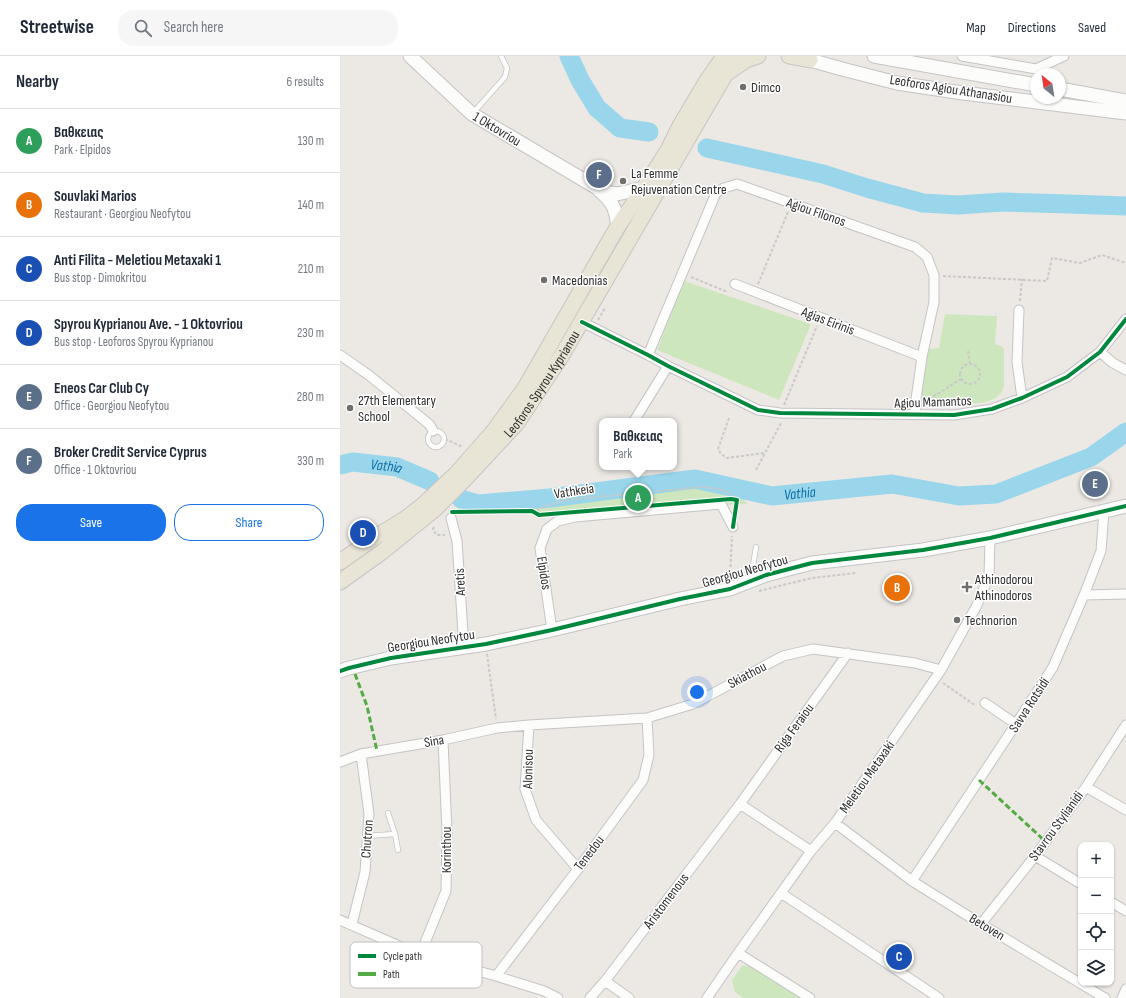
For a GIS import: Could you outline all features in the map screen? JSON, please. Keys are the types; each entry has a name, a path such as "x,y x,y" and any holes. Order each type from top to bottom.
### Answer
{"main road":[{"path":"706,82 714,56"},
{"name":"Leoforos Spyrou Kyprianou","path":"340,582 382,552 434,510 517,423 562,355 587,325 683,139 706,82 724,56"},
{"name":"Leoforos Spyrou Kyprianou","path":"340,562 374,538 405,519 423,505 456,474 492,432 525,388 618,226 668,150 683,139 736,56"},
{"path":"725,74 746,60 758,56"},
{"path":"789,56 806,58"}],"street":[{"name":"1 Oktovriou","path":"410,56 472,114 596,188 604,192 617,194 644,188"},
{"path":"963,56 1036,69 1064,56"},
{"name":"Leoforos Agiou Athanasiou","path":"883,57 1030,84"},
{"name":"Leoforos Agiou Athanasiou","path":"806,58 897,83 963,93 1126,113"},
{"path":"1066,90 1126,101"},
{"name":"Agiou Filonos","path":"648,355 716,193 724,188 737,184 915,247 928,256 934,275 934,302 922,357 915,411"},
{"name":"1 Oktovriou","path":"596,188 614,206 618,226"},
{"name":"Agias Eirinis","path":"734,284 922,357"},
{"path":"1019,310 1016,362 1022,398"},
{"name":"Agiou Mamantos","path":"587,325 758,410 783,413 915,411 954,415 992,409 1022,398 1067,376 1100,352 1126,319"},
{"path":"1100,352 1113,363 1126,370"},
{"path":"340,355 370,376 430,425 433,431"},
{"path":"636,418 668,366"},
{"name":"Elpidos","path":"552,630 540,548 547,529 558,521 575,517 721,504 733,527"},
{"name":"Georgiou Neofytou","path":"343,669 391,658 486,644 552,630 680,599 730,590 766,575 812,563 923,550 990,538 1126,506"},
{"name":"Savva Rotsidi","path":"912,881 1053,667 1084,595 1101,550 1104,511"},
{"name":"Aretis","path":"451,518 458,541 464,648"},
{"name":"Meletiou Metaxaki","path":"707,998 738,952 811,851 835,823 941,670 977,605 989,576 990,538"},
{"path":"1084,595 1126,594"},
{"name":"Skiathou","path":"529,725 646,718 693,704 783,656 813,649 915,663 941,670"},
{"name":"Riga Feraiou","path":"740,804 848,653"},
{"path":"986,703 1016,724"},
{"name":"Tenedou","path":"496,976 578,869 643,780 649,755 646,718"},
{"name":"Sina","path":"340,762 361,754 443,740 497,728 529,725"},
{"name":"Alonisou","path":"529,725 525,789 536,820 578,869"},
{"name":"Stavrou Stylianidi","path":"981,924 1035,856 1086,787 1126,725"},
{"name":"Korinthou","path":"425,942 446,891 447,832 443,740"},
{"name":"Chutron","path":"352,924 364,872 369,814 361,754"},
{"path":"1086,787 1126,810"},
{"path":"740,804 811,851"},
{"name":"Aristomenous","path":"590,998 605,981 740,804"},
{"name":"Betoven","path":"835,823 912,881 1105,998"},
{"path":"1035,856 1078,882"},
{"path":"781,893 933,996"},
{"path":"1114,904 1126,911"},
{"path":"340,920 391,942"},
{"path":"738,952 810,998"},
{"path":"482,972 544,991 558,998"},
{"path":"605,981 629,998"},
{"path":"1122,998 1126,989"}],"lane":[{"path":"472,114 505,77 507,68 501,56"},
{"path":"436,430 441,432 445,439 440,446 432,446 428,440 429,435 436,430"},
{"path":"751,580 756,547"},
{"path":"388,813 395,834 398,850"},
{"path":"367,836 395,834"}],"path":[{"path":"755,292 791,203"},
{"path":"934,275 1047,281 1052,258 1080,263 1102,255 1126,263"},
{"path":"682,274 725,291 734,284"},
{"path":"1019,310 1022,280"},
{"path":"587,325 603,313 608,303"},
{"path":"756,470 783,413 821,318"},
{"path":"968,351 970,364"},
{"path":"973,364 979,368 981,375 976,383 968,384 963,382 961,379 960,375 962,367 973,364"},
{"path":"915,411 961,379"},
{"path":"729,418 718,449 720,454 727,458 764,453"},
{"path":"445,439 463,447"},
{"path":"731,499 736,500"},
{"path":"525,511 532,510 538,515"},
{"path":"730,590 733,527"},
{"path":"486,644 497,728"},
{"path":"936,678 982,709 986,703"}],"green space":[{"path":"684,281 811,324 779,400 657,350"},
{"path":"945,314 997,316 995,344 1004,349 1004,386 1001,393 996,398 986,402 929,408 924,402 919,393 929,349 939,348"},
{"path":"693,484 740,493 747,504 455,515 458,505"},
{"path":"754,965 802,998 743,998 735,992 732,980 742,966"}],"waterway":[{"path":"569,56 580,80 597,108 620,128 649,132"},
{"path":"707,148 823,174 923,203 958,205 1003,202 1126,206"},
{"name":"Vathia","path":"461,499 478,504 550,498 695,479 772,496 892,484 959,496 996,494 1091,457 1126,432"},
{"name":"Vathia","path":"340,465 353,462 397,467 430,481"}],"marked path":[{"path":"355,674 367,706 377,751"},
{"path":"979,780 1046,842"}],"cycle path":[{"path":"582,322 758,410 780,413 954,415 992,409 1022,398 1067,377 1100,352 1126,319"},
{"path":"452,512 532,511 539,515 731,499 737,500 733,527"},
{"path":"340,671 391,658 486,644 552,630 680,599 730,589 766,575 812,563 923,550 990,538 1126,506"}],"place":[{"name":"Dimco","path":"743,87"},
{"name":"Broker Credit Service Cyprus","path":"599,175"},
{"name":"La Femme Rejuvenation Centre","path":"623,181"},
{"name":"Macedonias","path":"544,280"},
{"name":"27th Elementary School","path":"350,408"},
{"name":"Eneos Car Club Cy","path":"1095,484"},
{"name":"Βαθκειας","path":"638,498"},
{"name":"Spyrou Kyprianou Ave. - 1 Oktovriou","path":"363,533"},
{"name":"Athinodorou Athinodoros","path":"967,587"},
{"name":"Souvlaki Marios","path":"897,588"},
{"name":"Technorion","path":"957,620"},
{"name":"Anti Filita - Meletiou Metaxaki 1","path":"899,957"}]}
